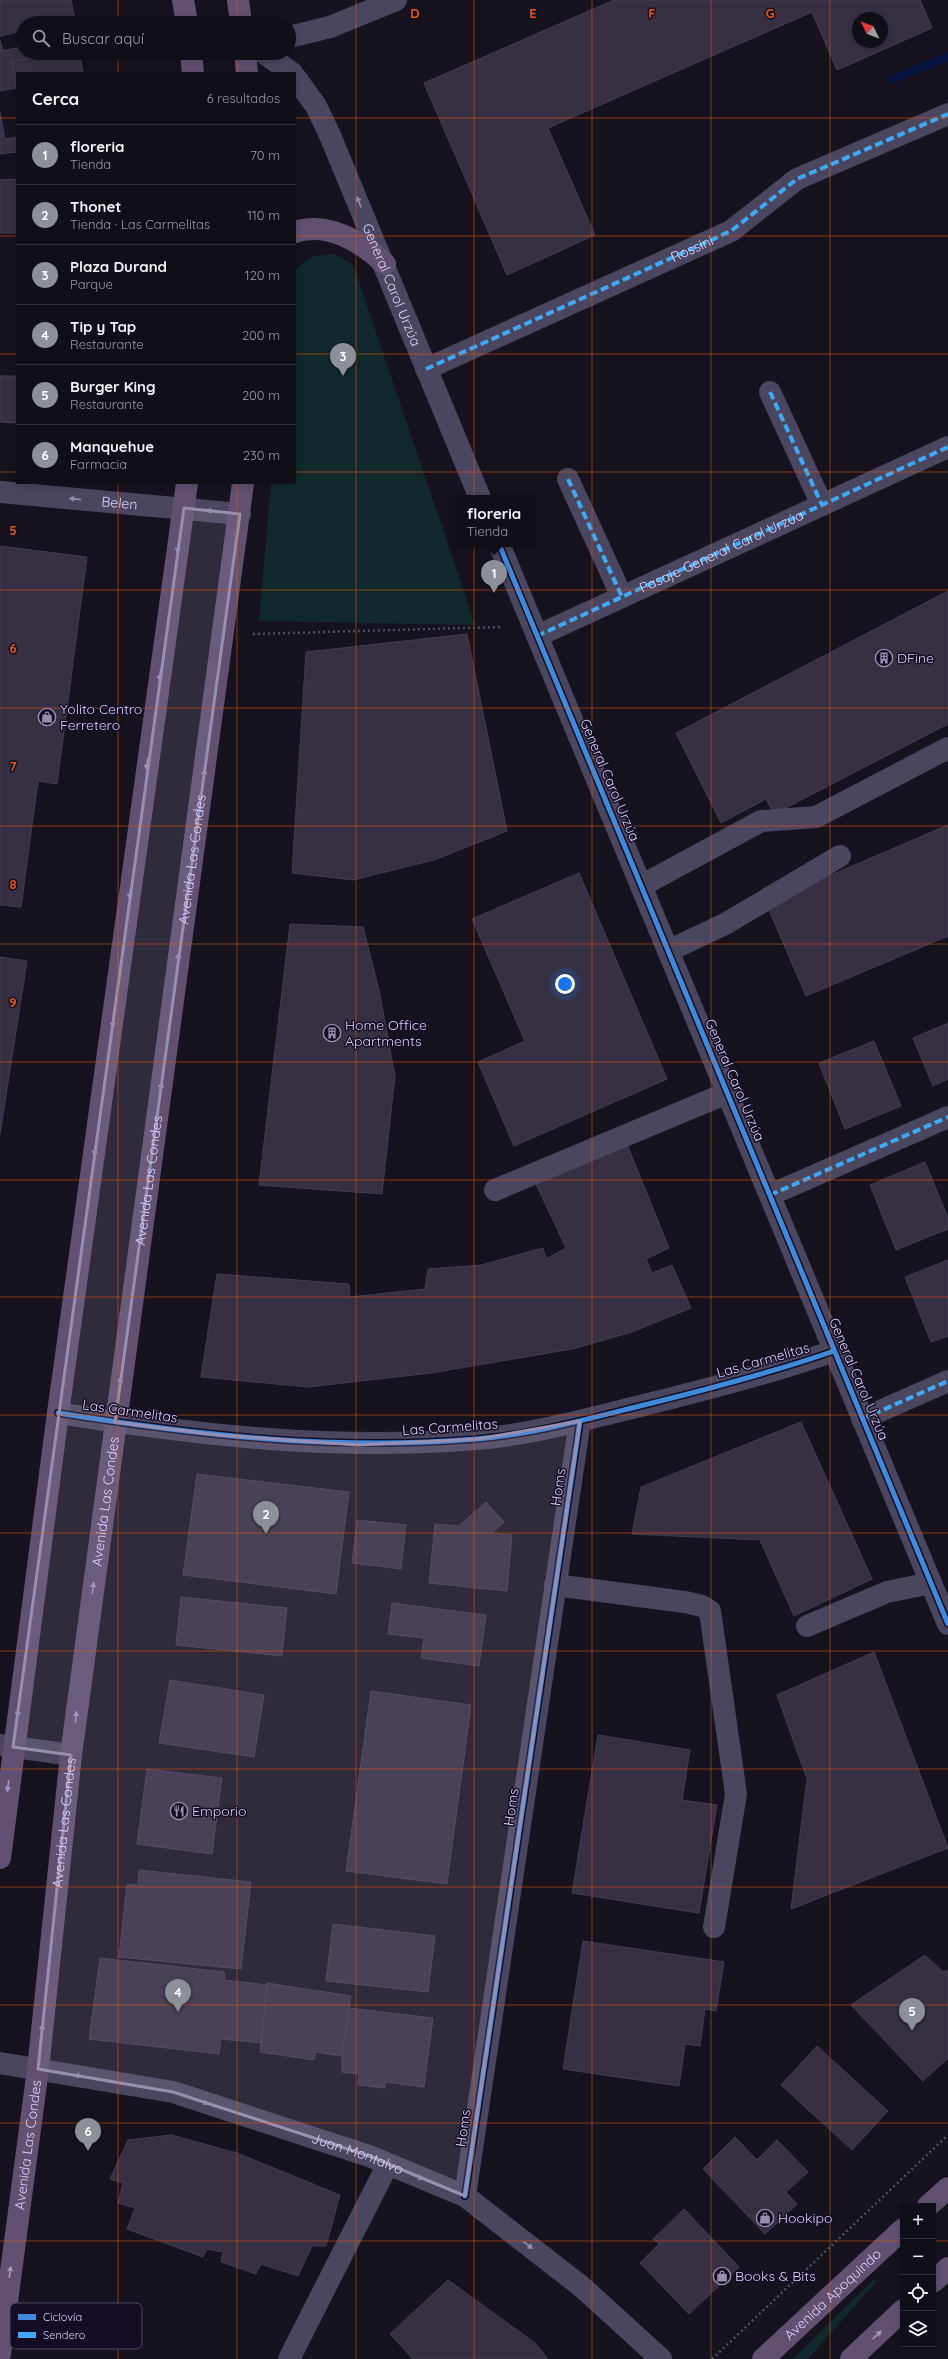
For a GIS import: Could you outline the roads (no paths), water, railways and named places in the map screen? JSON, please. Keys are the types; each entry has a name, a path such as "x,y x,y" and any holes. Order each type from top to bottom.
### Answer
{"main road":[{"path":"183,0 186,16"},
{"path":"238,0 240,16"},
{"path":"192,60 193,72"},
{"path":"246,60 247,72"},
{"path":"296,232 314,229 340,234 372,251 385,264"},
{"path":"0,1858 6,1746 58,1413 187,484"},
{"name":"Avenida Las Condes","path":"0,2354 38,2069 71,1755 243,484"},
{"path":"931,2203 948,2188"},
{"name":"Avenida Apoquindo","path":"763,2359 900,2232"},
{"path":"936,2279 948,2268"},
{"path":"851,2359 902,2311"}],"street":[{"path":"296,35 330,27 396,0"},
{"path":"274,60 291,72"},
{"name":"General Carol Urzúa","path":"296,78 316,106 329,133 385,264 426,369 479,495"},
{"name":"Rossini","path":"426,369 731,231 797,179 948,114"},
{"name":"Pasaje General Carol Urzúa","path":"770,392 822,505"},
{"name":"Pasaje General Carol Urzúa","path":"537,636 948,446"},
{"path":"568,479 622,597"},
{"name":"Belen","path":"0,492 240,514"},
{"name":"General Carol Urzúa","path":"500,547 948,1624"},
{"path":"641,886 761,821 816,817 948,748"},
{"path":"668,950 725,924 840,856"},
{"path":"495,1190 727,1093"},
{"path":"770,1195 948,1116"},
{"name":"Las Carmelitas","path":"58,1413 218,1435 358,1445 478,1439 580,1421 795,1365 834,1352"},
{"name":"General Carol Urzúa","path":"862,1419 948,1381"},
{"name":"Homs","path":"466,2196 580,1421"},
{"path":"807,1626 887,1592 931,1583"},
{"path":"555,1586 685,1602 702,1606 710,1611 736,1794 714,1927"},
{"path":"6,1746 71,1755"},
{"name":"Juan Montalvo","path":"0,2062 173,2092 277,2125 388,2164 466,2196 582,2287 661,2359"},
{"path":"289,2359 388,2164"}],"water":[{"path":"948,52 948,62 891,84 888,76"}],"place":[{"name":"Plaza Durand","path":"343,376"},
{"name":"floreria","path":"494,593"},
{"name":"DFine","path":"884,658"},
{"name":"Yolito Centro Ferretero","path":"47,717"},
{"name":"Home Office Apartments","path":"332,1033"},
{"name":"Thonet","path":"266,1534"},
{"name":"Emporio","path":"179,1811"},
{"name":"Tip y Tap","path":"178,2012"},
{"name":"Burger King","path":"912,2031"},
{"name":"Manquehue","path":"88,2151"},
{"name":"Hookipo","path":"765,2218"},
{"name":"Books & Bits","path":"722,2276"}]}
